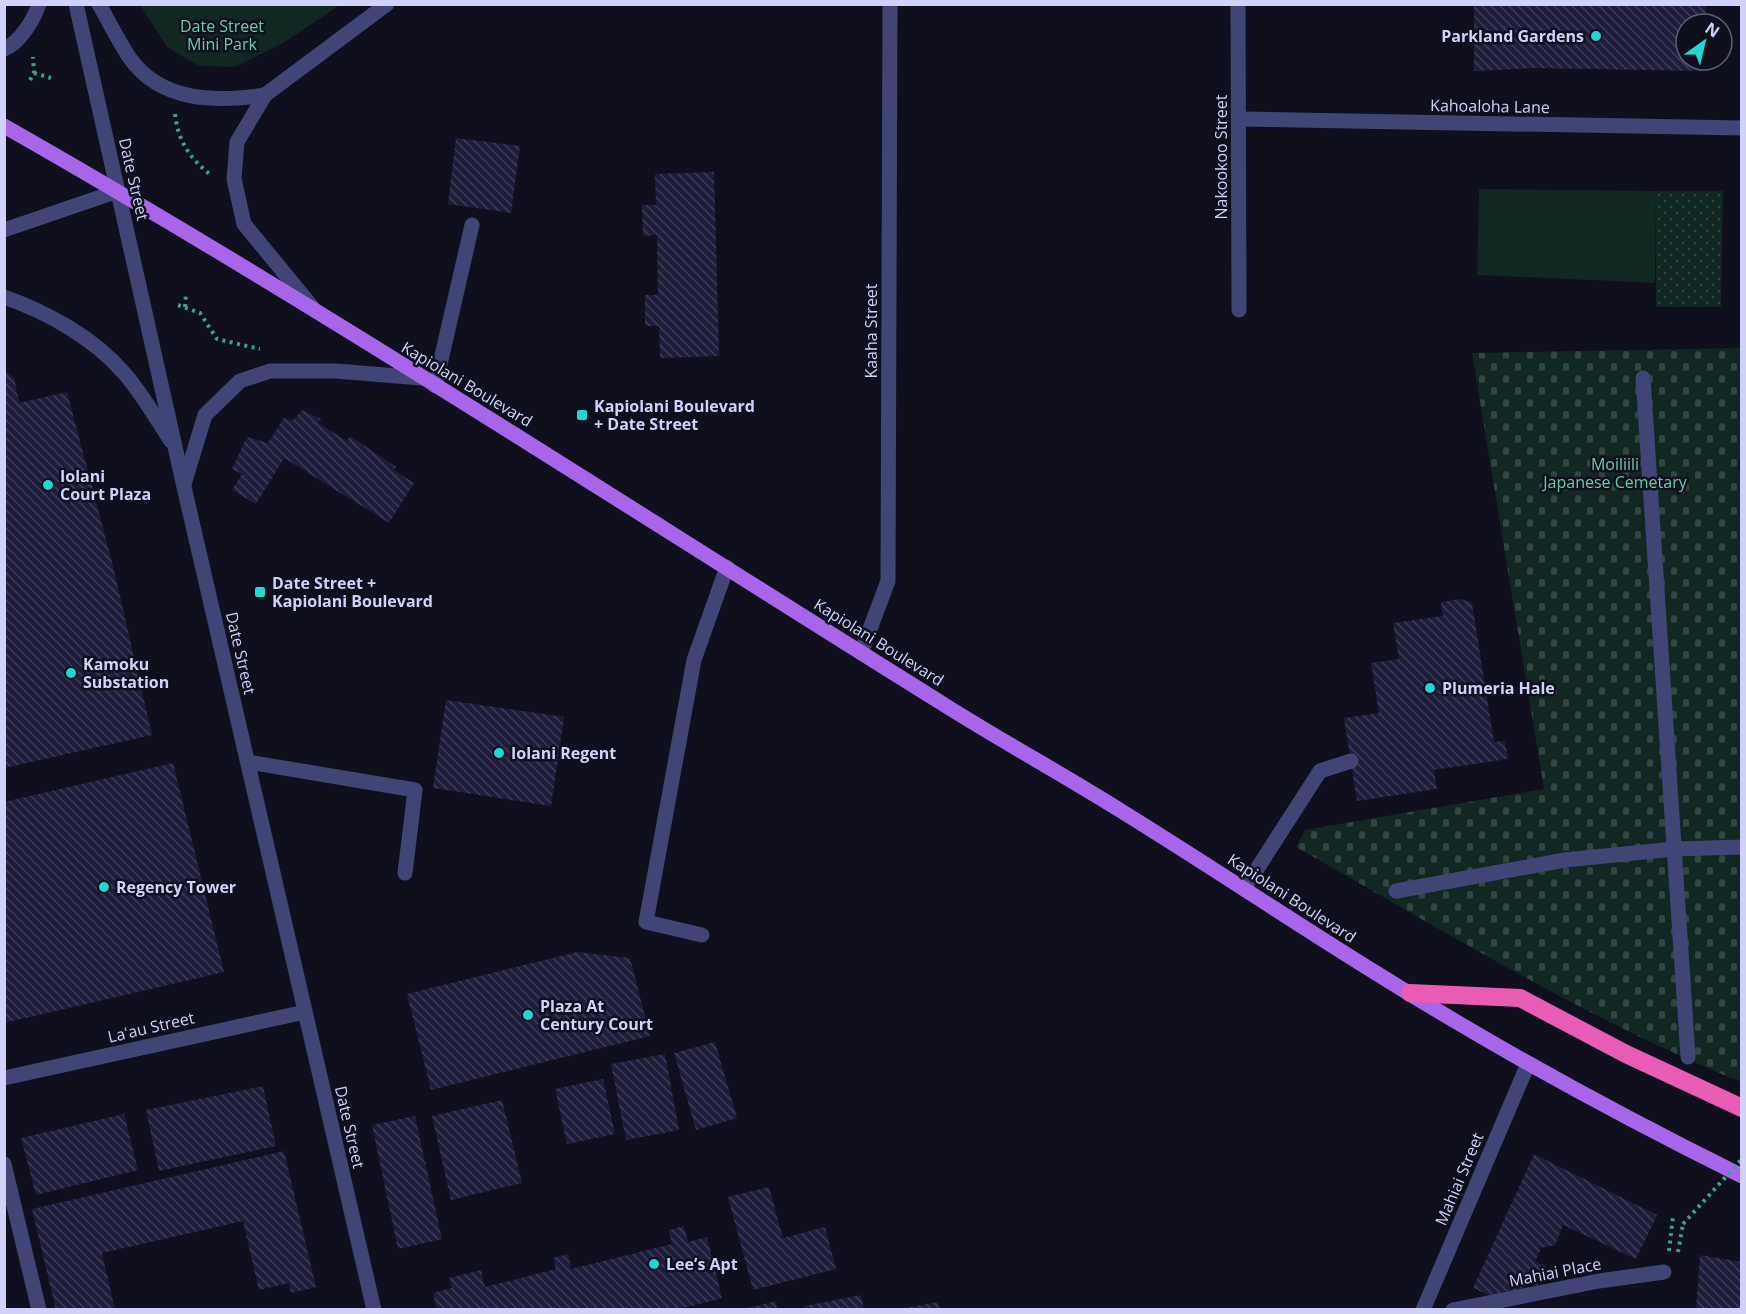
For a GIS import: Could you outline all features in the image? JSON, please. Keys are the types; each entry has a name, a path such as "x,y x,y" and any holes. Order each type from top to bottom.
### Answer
{"highway":[{"path":"1410,993 1520,998 1626,1054 1742,1108"}],"main road":[{"name":"Kapiolani Boulevard","path":"4,126 118,191 435,386 1410,993 1528,1064 1645,1128 1742,1176"}],"street":[{"path":"4,49 12,46 36,15 39,4"},
{"name":"Date Street","path":"76,4 184,486 374,1310"},
{"path":"99,4 131,59 164,86 202,100 229,100 265,95"},
{"path":"316,313 243,224 236,191 237,142 265,95 387,4"},
{"name":"Kaaha Street","path":"861,653 888,581 890,4"},
{"name":"Nakookoo Street","path":"1238,4 1239,310"},
{"name":"Kahoaloha Lane","path":"1239,120 1742,128"},
{"path":"4,230 118,191"},
{"path":"435,386 472,225"},
{"path":"4,297 31,306 80,335 123,372 176,449"},
{"path":"184,486 205,415 240,381 270,371 336,371 421,378"},
{"path":"1643,378 1688,1057"},
{"path":"702,935 646,922 694,660 727,567"},
{"path":"1244,889 1320,771 1351,761"},
{"path":"248,762 416,790 405,873"},
{"path":"1396,891 1565,860 1674,849 1742,847"},
{"name":"Laʻau Street","path":"4,1078 305,1011"},
{"name":"Mahiai Street","path":"1423,1310 1528,1064"},
{"path":"4,1164 39,1310"},
{"name":"Mahiai Place","path":"1453,1310 1599,1281 1666,1265"}],"path":[{"path":"30,80 34,73 32,46"},
{"path":"34,73 51,78"},
{"path":"174,108 178,132 191,158 202,172 216,179"},
{"path":"185,307 186,293"},
{"path":"178,305 200,312 218,339 259,348 263,358"},
{"path":"1677,1260 1683,1224 1742,1159"},
{"path":"1666,1265 1673,1216"}],"green space":[{"name":"Date Street Mini Park","path":"140,5 340,5 283,43 235,67 199,66 167,47"},
{"path":"1479,189 1656,191 1655,283 1477,275"},
{"path":"1656,191 1723,191 1721,307 1656,307"},
{"name":"Moiliili Japanese Cemetary","path":"1741,348 1742,445 1738,471 1742,472 1741,1082 1683,1057 1570,1002 1296,847 1305,830 1544,789 1472,353"}],"building":[{"path":"1474,4 1706,4 1706,12 1674,12 1674,70 1534,68 1474,71"},
{"path":"456,138 520,146 511,213 448,204"},
{"path":"714,172 719,356 660,358 659,326 645,326 645,295 658,295 657,235 643,236 642,205 656,205 655,174"},
{"path":"4,371 14,377 19,403 67,392 113,566 152,735 4,768"},
{"path":"302,410 321,419 318,423 347,441 350,436 396,467 394,470 414,483 389,523 284,458 256,504 232,490 242,474 232,469 247,437 268,443 284,418 292,421"},
{"name":"Plumeria Hale","path":"1461,599 1472,603 1494,742 1505,741 1508,759 1434,770 1437,789 1357,801 1344,718 1379,713 1371,663 1399,659 1393,623 1443,616 1441,602"},
{"name":"Iolani Regent","path":"446,700 564,717 551,806 433,788"},
{"name":"Regency Tower","path":"173,763 224,972 4,1023 4,802"},
{"name":"Plaza At Century Court","path":"577,952 630,958 650,1036 431,1090 407,994"},
{"path":"715,1042 737,1118 696,1130 674,1053"},
{"path":"665,1054 679,1130 626,1140 611,1064"},
{"path":"603,1079 615,1134 567,1144 555,1089"},
{"path":"263,1086 276,1146 159,1171 146,1110"},
{"path":"502,1100 522,1183 451,1200 432,1116"},
{"path":"124,1114 138,1170 36,1195 21,1138"},
{"path":"415,1116 442,1239 398,1249 372,1125"},
{"path":"284,1151 316,1287 291,1293 289,1283 259,1290 243,1221 102,1253 115,1310 56,1310 32,1209"},
{"path":"1534,1154 1657,1215 1636,1259 1563,1225 1555,1245 1541,1248 1535,1262 1546,1266 1537,1286 1526,1281 1521,1289 1489,1295 1473,1288"},
{"path":"769,1187 783,1238 825,1227 836,1269 753,1290 728,1197"},
{"name":"Lee’s Apt","path":"684,1226 688,1242 707,1237 722,1298 676,1310 437,1310 433,1293 452,1288 449,1278 481,1270 485,1287 556,1269 553,1258 568,1254 571,1269 672,1244 669,1230"},
{"path":"1700,1255 1742,1262 1742,1310 1696,1310"},
{"path":"861,1295 864,1310 805,1310 804,1306"},
{"path":"776,1301 777,1310 743,1309"},
{"path":"938,1302 940,1310 905,1310 905,1308"}],"place":[{"name":"Parkland Gardens","path":"1596,36"},
{"name":"Kapiolani Boulevard + Date Street","path":"582,415"},
{"name":"Iolani Court Plaza","path":"48,485"},
{"name":"Date Street + Kapiolani Boulevard","path":"260,592"},
{"name":"Kamoku Substation","path":"71,673"},
{"name":"Plumeria Hale","path":"1430,688"},
{"name":"Iolani Regent","path":"499,753"},
{"name":"Regency Tower","path":"104,887"},
{"name":"Plaza At Century Court","path":"528,1015"},
{"name":"Lee’s Apt","path":"654,1264"}]}
